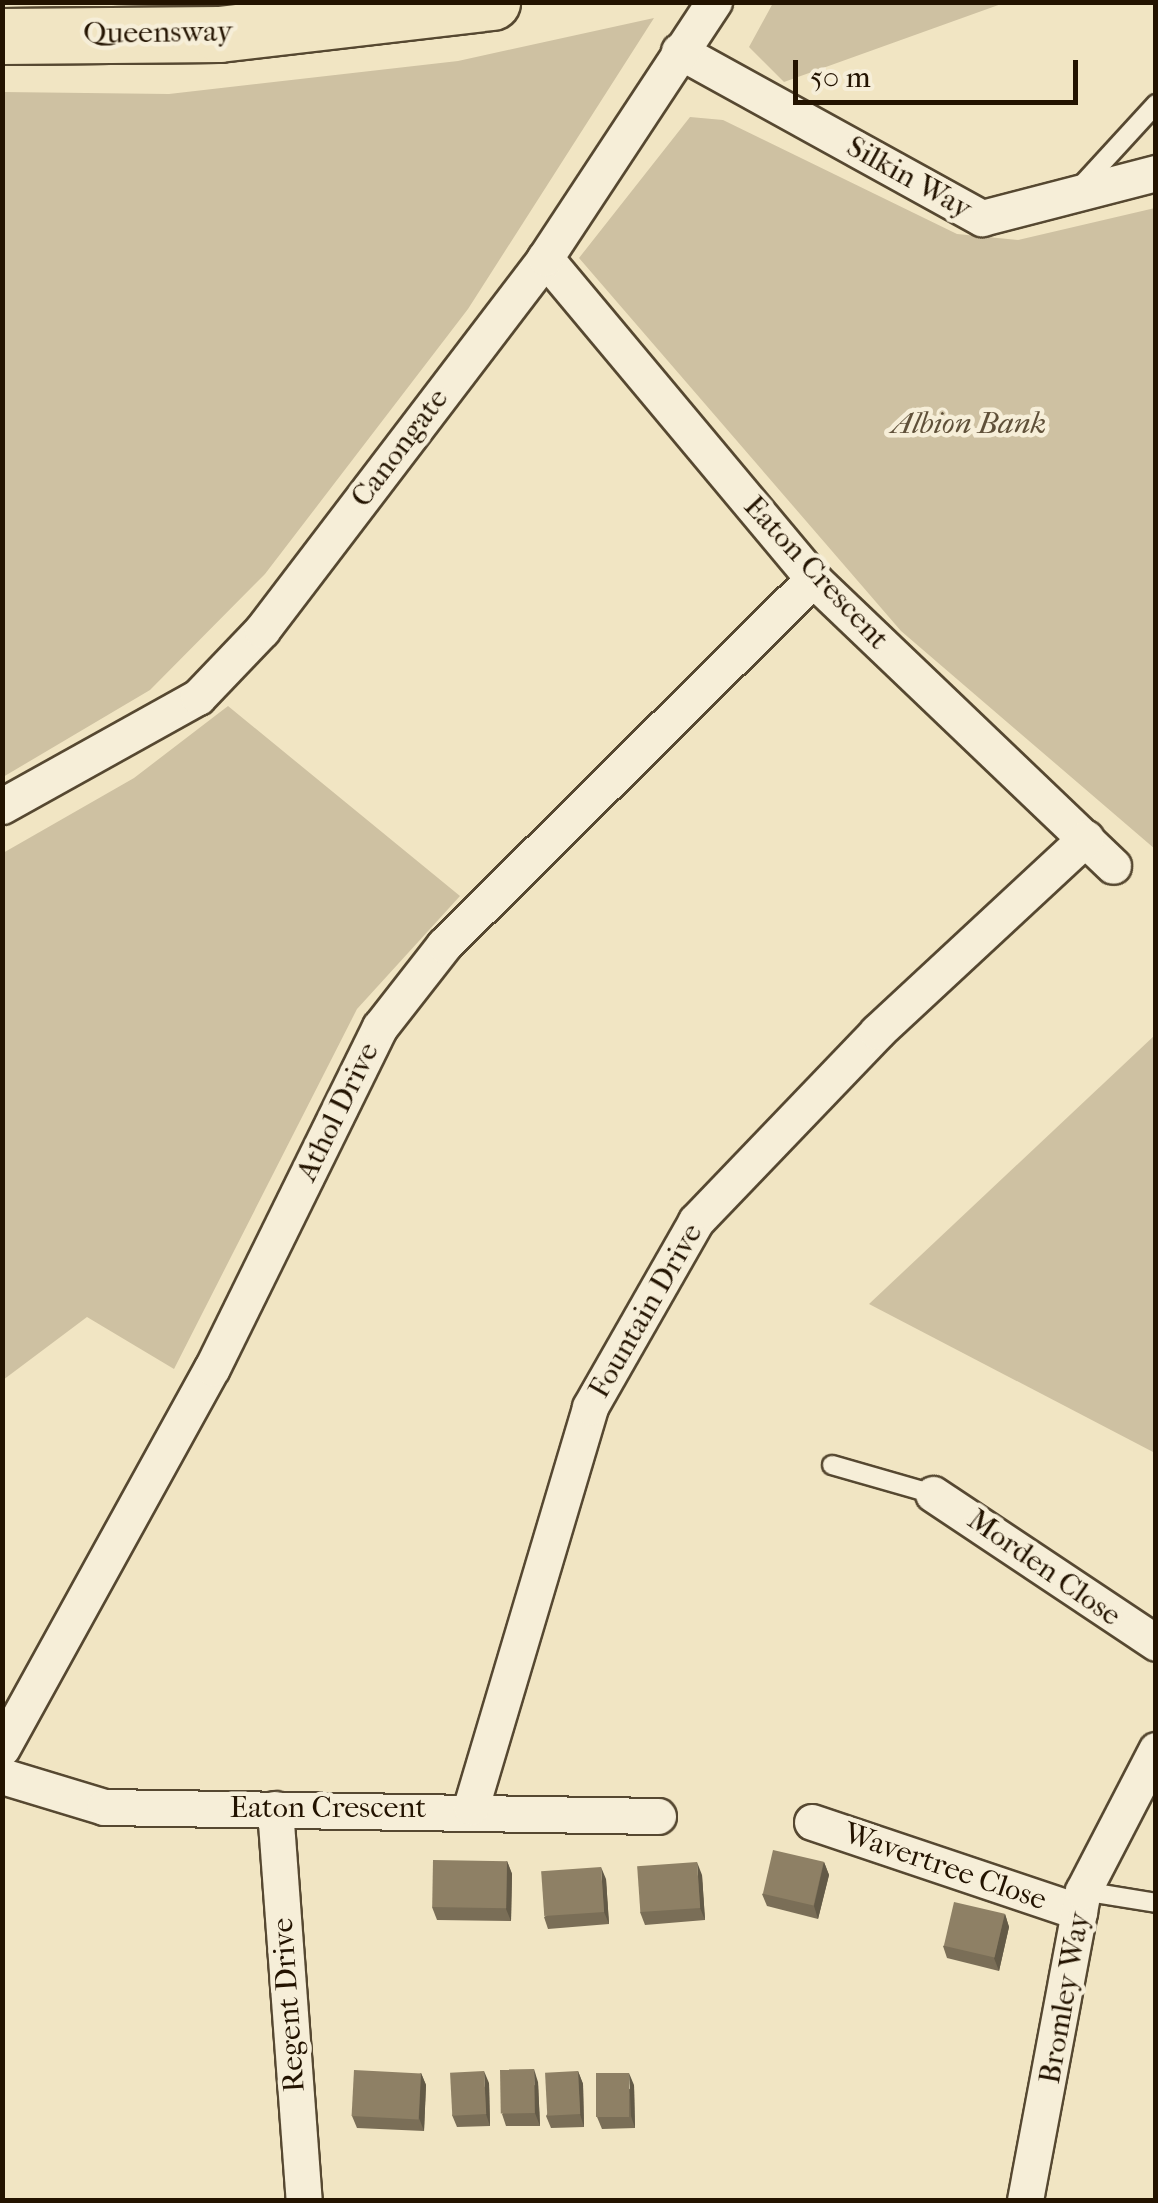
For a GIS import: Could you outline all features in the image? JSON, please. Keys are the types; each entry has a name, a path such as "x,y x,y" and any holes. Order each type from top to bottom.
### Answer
{"highway":[{"name":"Queensway","path":"2,36 219,34 492,2"}],"street":[{"name":"Canongate","path":"2,806 198,697 262,630 545,258 708,11"},
{"name":"Silkin Way","path":"679,51 982,218 1156,173"},
{"name":"Eaton Crescent","path":"545,258 813,579 1113,866"},
{"name":"Athol Drive","path":"2,1748 212,1368 380,1027 444,945 813,579"},
{"name":"Fountain Drive","path":"471,1807 590,1407 696,1221 863,1045 1086,838"},
{"name":"Morden Close","path":"933,1494 1156,1643"},
{"name":"Bromley Way","path":"1026,2200 1081,1902 1156,1750"},
{"name":"Eaton Crescent","path":"2,1776 104,1808 471,1807 658,1816"},
{"name":"Regent Drive","path":"274,1810 304,2200"},
{"name":"Wavertree Close","path":"812,1822 1081,1902"}],"lane":[{"path":"1072,195 1156,104"},
{"path":"832,1465 933,1494"},
{"path":"1081,1902 1156,1902"}],"green space":[{"path":"773,2 1004,3 784,82 749,47"},
{"path":"654,18 468,309 265,574 150,690 3,777 3,92 169,94 458,61"},
{"name":"Albion Bank","path":"690,117 723,120 957,234 1018,240 1155,208 1155,849 901,631 579,258"},
{"path":"228,706 460,896 357,1009 174,1369 87,1317 3,1380 3,853 134,778"},
{"path":"1155,1035 1155,1453 869,1304"}],"building":[{"path":"773,1850 824,1862 814,1906 763,1894"},
{"path":"433,1860 507,1861 506,1908 432,1907"},
{"path":"697,1862 700,1908 640,1912 637,1866"},
{"path":"601,1867 604,1912 544,1916 541,1871"},
{"path":"954,1902 1005,1914 995,1958 944,1946"},
{"path":"534,2069 535,2113 501,2114 500,2070"},
{"path":"354,2070 421,2074 419,2119 352,2116"},
{"path":"484,2071 486,2114 452,2116 450,2073"},
{"path":"578,2071 580,2114 547,2116 545,2073"},
{"path":"596,2073 629,2073 629,2117 596,2117"}]}
